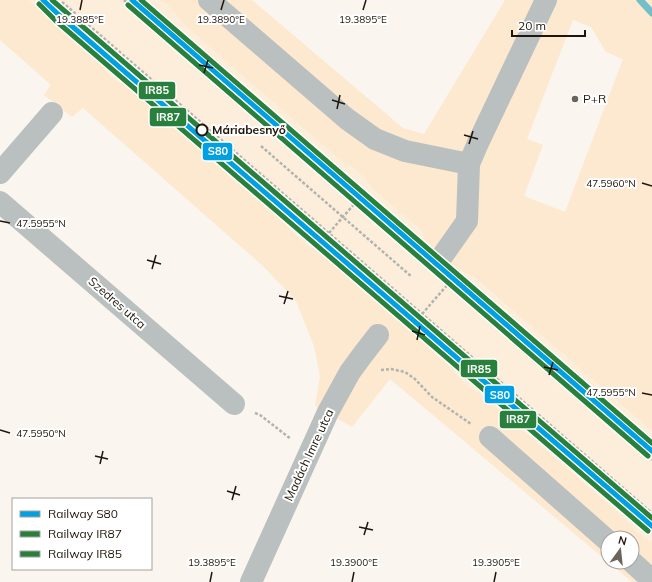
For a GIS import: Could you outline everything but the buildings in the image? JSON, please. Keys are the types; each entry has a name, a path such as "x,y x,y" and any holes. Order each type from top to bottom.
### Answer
{"street":[{"path":"209,0 347,119 375,139 405,151 469,164"},
{"path":"443,255 466,221 469,164 478,142 546,0"},
{"path":"0,173 52,113"},
{"name":"Szedres utca","path":"0,202 234,404"},
{"name":"Madách Imre utca","path":"252,582 328,412 350,372 378,335"},
{"path":"490,437 600,534"},
{"path":"640,569 652,580"}],"path":[{"path":"124,0 420,258"},
{"path":"62,2 652,512"},
{"path":"261,146 412,277"},
{"path":"329,233 356,202"},
{"path":"443,278 652,460"},
{"path":"422,314 448,283"},
{"path":"350,372 391,369 405,372 415,379 432,397 490,437"},
{"path":"234,404 260,415 309,452"}],"shaded area":[{"path":"0,0 29,0 100,63 111,77 127,86 287,226 293,233 316,250 365,292 378,298 410,326 415,336 447,364 469,387 481,394 620,514 634,530 600,530 600,555 390,379 352,427 315,406 320,377 314,346 296,301 263,266 83,108 72,117 44,95 51,85 0,40"},
{"path":"29,0 159,0 175,12 183,24 340,160 354,168 364,177 373,189 421,230 426,242 457,269 473,277 652,431 652,542 640,534 640,530 635,530 629,525 620,514 481,394 469,387 447,364 415,336 410,326 378,298 365,292 317,250 305,243 293,233 287,226 127,86 116,81 100,63"},
{"path":"159,0 252,0 403,128 424,134 505,0 652,0 652,431 474,277 457,269 426,242 421,230 373,189 364,177 354,168 340,160 183,24 173,10","holes":["573,20 591,27 606,52 623,59 565,212 524,196 543,145 527,139"]},
{"path":"640,534 652,542 652,582 632,582 618,570 640,570"}],"waterway":[{"path":"640,0 652,13"}],"rail line":[{"name":"S80","path":"43,0 652,526"},
{"name":"IR85","path":"52,0 652,518"},
{"name":"S80","path":"132,0 652,451"},
{"name":"IR85","path":"141,0 652,443"},
{"name":"IR87","path":"39,4 55,20 648,531"},
{"name":"IR87","path":"128,5 648,456"}],"place":[{"name":"P+R","path":"575,99"},
{"name":"Máriabesnyő","path":"202,130"}]}
